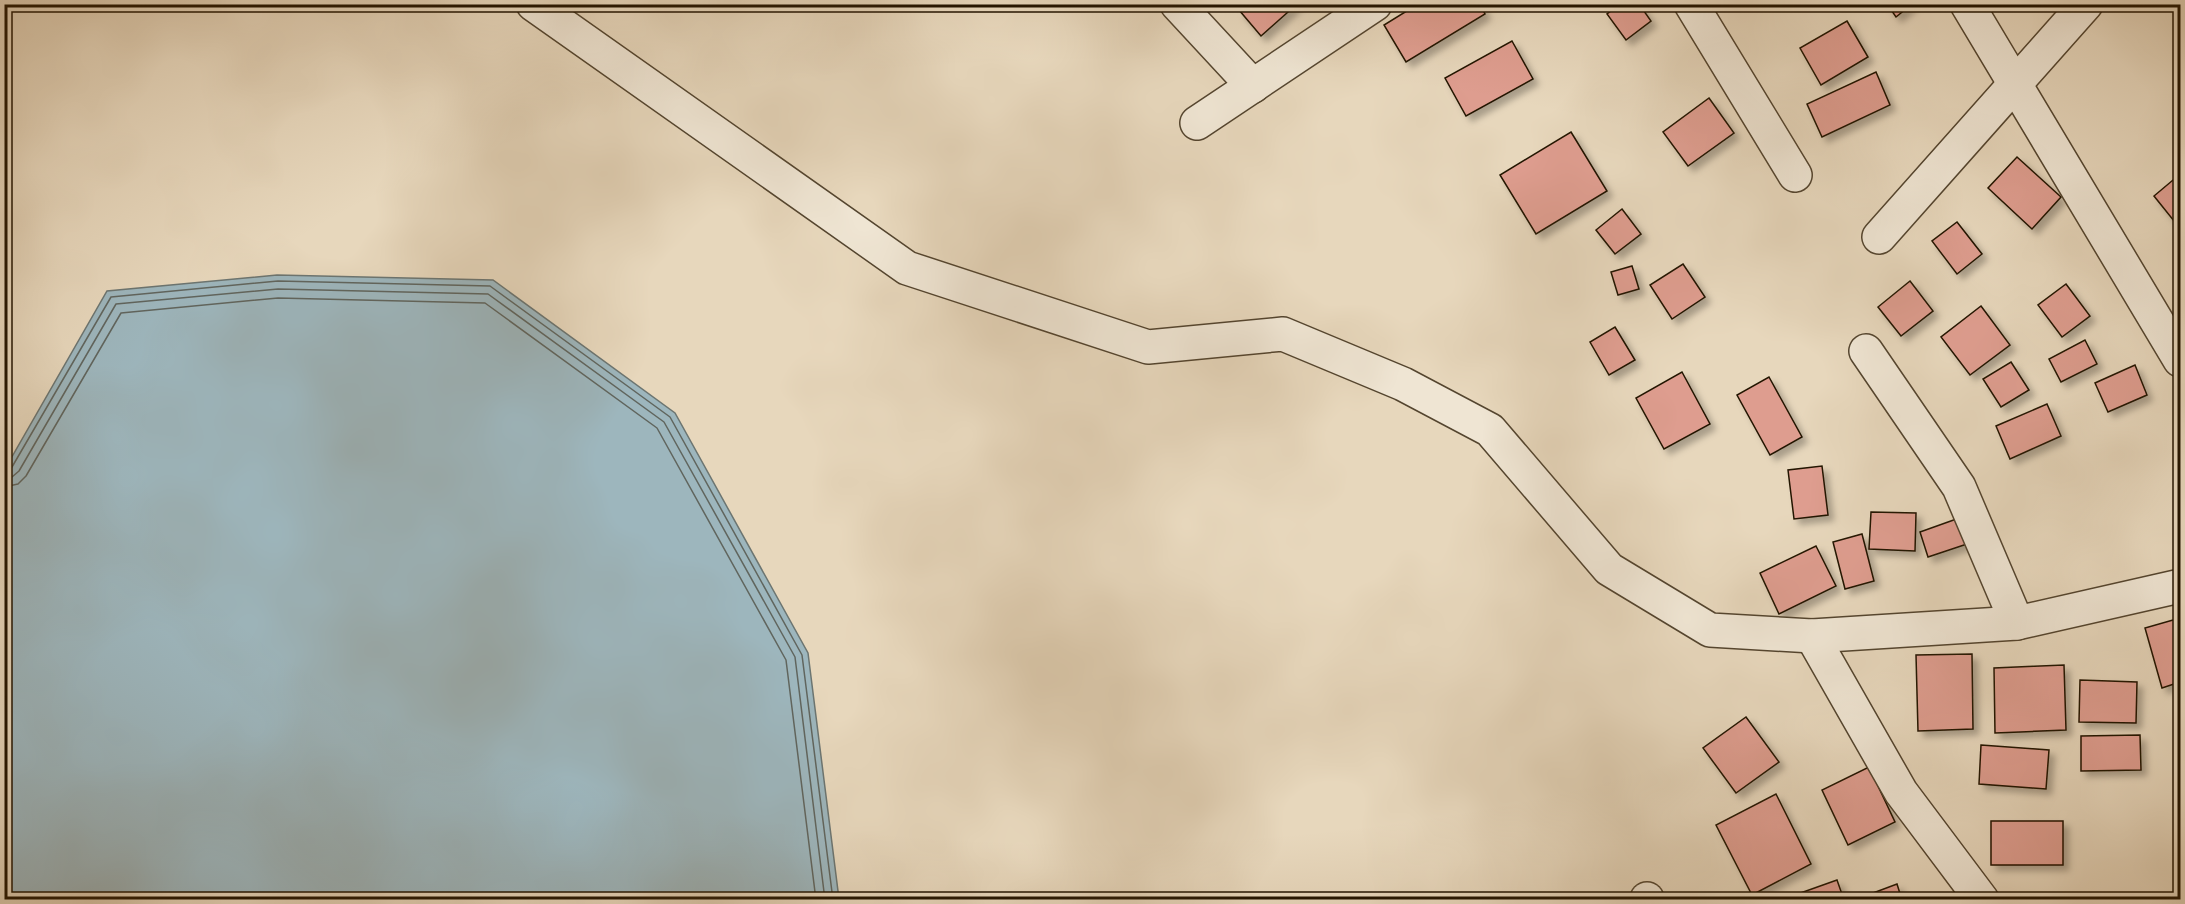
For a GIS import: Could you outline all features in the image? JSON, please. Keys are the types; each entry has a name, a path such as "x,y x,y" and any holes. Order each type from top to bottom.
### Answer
{"street":[{"path":"533,4 907,268 1148,347 1283,334 1403,384 1490,430 1609,569 1710,630 1812,636 2017,623 2181,586"},
{"path":"1177,4 1253,86"},
{"path":"1197,123 1375,4"},
{"path":"1691,4 1794,175"},
{"path":"1967,4 2181,360"},
{"path":"1879,237 2086,4"},
{"path":"1866,351 1959,487 2017,623"},
{"path":"1812,636 1901,792 1982,900"}],"water":[{"path":"277,275 493,280 675,413 808,653 839,899 5,899 5,469 107,291"}],"building":[{"path":"1246,4 1297,4 1261,36 1239,10"},
{"path":"1418,4 1480,4 1485,14 1406,62 1384,25"},
{"path":"1620,4 1639,4 1651,21 1626,40 1607,14"},
{"path":"1887,4 1912,4 1896,17"},
{"path":"1847,21 1868,57 1821,85 1800,48"},
{"path":"1512,41 1533,79 1466,116 1445,78"},
{"path":"1876,72 1890,105 1822,137 1807,104"},
{"path":"1709,98 1734,133 1688,166 1663,132"},
{"path":"1571,132 1607,191 1536,234 1500,175"},
{"path":"2017,157 2061,197 2032,229 1988,188"},
{"path":"2179,175 2180,215 2174,221 2154,196"},
{"path":"1622,209 1641,234 1615,254 1596,230"},
{"path":"1957,222 1982,254 1957,274 1932,241"},
{"path":"1683,264 1705,297 1672,319 1650,285"},
{"path":"1632,266 1639,289 1618,295 1611,272"},
{"path":"1910,281 1933,311 1901,336 1878,307"},
{"path":"2066,284 2090,316 2062,337 2038,305"},
{"path":"1981,306 2010,345 1970,375 1941,337"},
{"path":"1615,327 1635,360 1609,375 1590,342"},
{"path":"2085,340 2097,364 2061,382 2049,359"},
{"path":"2011,362 2029,390 2001,407 1983,379"},
{"path":"2135,365 2147,395 2108,412 2095,383"},
{"path":"1682,372 1710,424 1664,449 1636,398"},
{"path":"1769,377 1802,437 1770,455 1737,395"},
{"path":"2047,404 2061,436 2010,459 1996,426"},
{"path":"1822,466 1828,515 1794,519 1788,470"},
{"path":"1871,512 1916,513 1915,551 1869,549"},
{"path":"1962,517 1970,543 1928,557 1920,532"},
{"path":"1862,534 1874,581 1845,589 1833,542"},
{"path":"1816,546 1836,586 1779,614 1760,573"},
{"path":"2180,618 2180,682 2162,688 2145,628"},
{"path":"1972,654 1973,729 1918,731 1916,655"},
{"path":"2064,665 2066,730 1995,733 1994,668"},
{"path":"2080,680 2137,682 2136,723 2079,722"},
{"path":"2180,694 2180,733 2175,695"},
{"path":"1746,717 1779,762 1736,793 1703,748"},
{"path":"2140,735 2141,770 2081,771 2081,736"},
{"path":"1981,745 2049,750 2046,789 1979,784"},
{"path":"1869,767 1895,822 1848,845 1822,790"},
{"path":"1776,794 1811,864 1752,895 1716,825"},
{"path":"1991,821 2063,821 2063,865 1991,865"},
{"path":"1837,880 1844,900 1793,900 1792,896"},
{"path":"1897,884 1902,900 1866,900 1865,896"}]}
